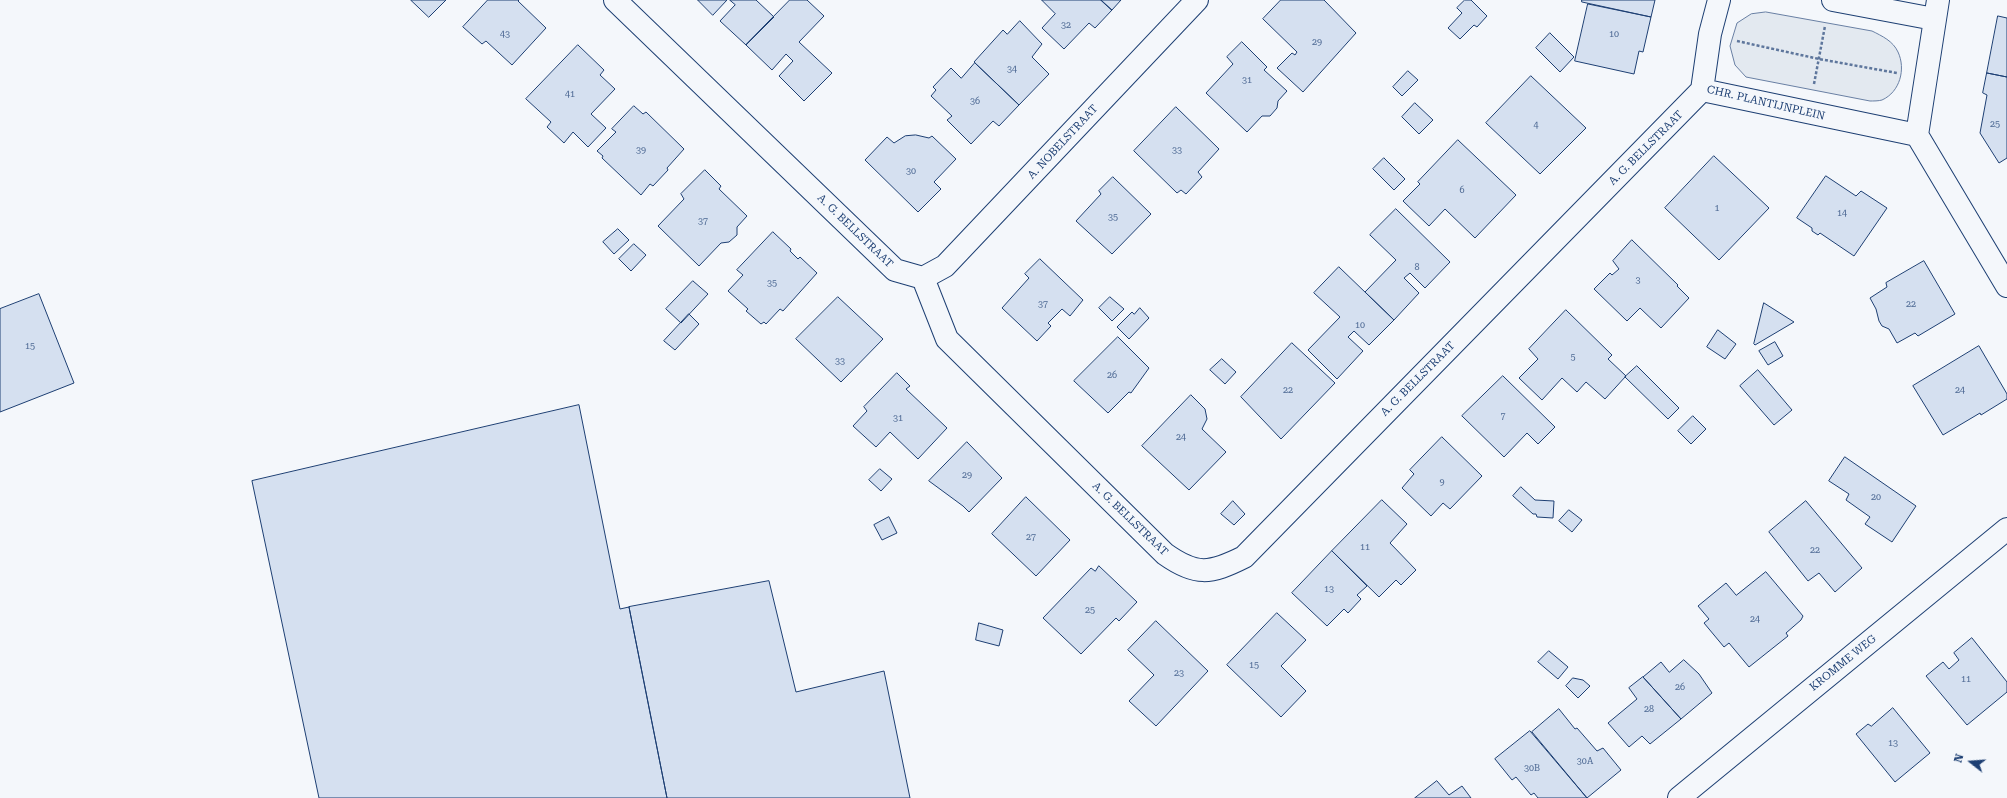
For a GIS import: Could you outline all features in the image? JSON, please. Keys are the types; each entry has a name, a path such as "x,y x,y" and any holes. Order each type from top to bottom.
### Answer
{"street":[{"name":"A. G. BELLSTRAAT","path":"616,0 895,270 923,278 947,339 1165,554 1182,566 1198,570 1222,568 1244,557 1702,90"},
{"name":"A. NOBELSTRAAT","path":"923,278 945,266 1197,0"},
{"name":"CHR. PLANTIJNPLEIN","path":"1719,0 1710,34 1702,90 1917,135"},
{"path":"1833,0 1936,10 1917,135 2007,286"},
{"name":"KROMME WEG","path":"1679,798 2007,529"}],"path":[{"path":"1808,112 1826,22"},
{"path":"1710,34 1819,59 1925,78"}],"shaded area":[{"path":"1766,12 1872,31 1880,35 1887,39 1898,52 1901,73 1897,86 1893,92 1882,100 1870,101 1746,77 1735,65 1730,46 1737,23 1751,14"}],"building":[{"path":"411,0 446,0 429,17"},
{"path":"488,0 519,0 518,1 546,28 512,65 486,41 482,44 463,27"},
{"path":"698,0 727,0 713,15"},
{"path":"730,0 756,0 774,17 746,45 720,21 735,5"},
{"path":"790,0 807,0 824,16 799,42 832,73 804,101 779,76 793,61 786,54 772,70 746,45"},
{"path":"1042,0 1101,0 1112,10 1095,28 1089,23 1064,49 1042,28 1055,14"},
{"path":"1101,0 1121,0 1112,10"},
{"path":"1281,0 1324,0 1356,33 1303,92 1277,68 1292,53 1295,55 1297,52 1263,19"},
{"path":"1465,0 1471,0 1487,16 1477,27 1474,25 1460,39 1448,28 1462,13 1457,8"},
{"path":"1582,0 1655,0 1651,17 1582,2"},
{"path":"1588,4 1651,17 1643,52 1639,51 1634,74 1575,61"},
{"path":"1998,16 2007,18 2007,77 1987,73"},
{"path":"1020,21 1042,44 1032,57 1049,74 1019,105 974,62 1003,30 1007,34"},
{"path":"1550,33 1574,57 1560,72 1536,48"},
{"path":"1242,42 1267,67 1264,70 1287,91 1278,101 1277,108 1270,116 1262,116 1247,132 1206,93 1233,64 1227,57"},
{"path":"578,45 604,70 600,75 615,89 591,114 606,128 588,147 573,132 564,143 547,127 551,122 526,99"},
{"path":"975,63 1019,105 999,126 993,121 971,144 947,120 952,116 931,96 936,90 933,87 951,68 961,78"},
{"path":"1408,71 1418,80 1402,96 1393,87"},
{"path":"1987,73 2007,77 2007,158 1999,163 1980,133 1987,95 1983,93"},
{"path":"1531,76 1586,128 1540,174 1486,123"},
{"path":"1415,103 1433,120 1419,134 1402,117"},
{"path":"634,106 643,114 646,112 684,149 667,168 668,170 653,186 650,184 641,195 602,158 603,156 597,151 616,132 612,129"},
{"path":"1176,107 1219,149 1198,172 1202,177 1186,194 1181,190 1177,193 1134,151"},
{"path":"916,135 929,138 932,136 956,159 934,182 941,189 918,212 865,160 887,137 894,143 905,136"},
{"path":"1458,140 1516,195 1475,238 1445,209 1429,226 1403,201 1420,184 1418,182"},
{"path":"1714,156 1769,208 1719,260 1665,208"},
{"path":"1384,158 1405,179 1394,190 1373,169"},
{"path":"705,170 721,186 719,189 747,216 737,227 737,235 729,242 721,243 699,266 658,226 684,199 681,194"},
{"path":"1826,176 1856,196 1861,191 1887,208 1854,256 1820,233 1818,235 1812,231 1812,228 1797,218"},
{"path":"1113,177 1151,214 1112,254 1076,221 1101,194 1099,191"},
{"path":"1396,209 1450,262 1425,288 1410,273 1404,278 1419,293 1394,320 1365,292 1396,260 1370,235"},
{"path":"618,229 629,240 614,254 603,242"},
{"path":"773,232 791,249 790,251 798,259 800,257 817,273 783,311 780,309 766,324 764,322 761,324 746,311 748,309 728,291 743,275 737,270"},
{"path":"1632,240 1678,285 1677,286 1689,298 1661,328 1640,308 1627,321 1594,289 1610,273 1612,275 1619,269 1613,261"},
{"path":"634,244 646,255 631,271 619,259"},
{"path":"1040,259 1083,300 1070,316 1062,309 1048,323 1051,326 1037,341 1002,308 1029,278 1025,274"},
{"path":"1924,261 1955,314 1918,336 1915,333 1897,343 1889,329 1882,326 1879,321 1876,309 1870,298 1887,287 1886,283"},
{"path":"1339,267 1394,320 1369,345 1354,331 1348,337 1363,351 1337,379 1308,350 1340,317 1314,293"},
{"path":"693,281 708,294 681,323 666,309"},
{"path":"39,294 74,383 0,412 0,309"},
{"path":"838,297 883,339 841,382 796,339"},
{"path":"1110,297 1124,309 1112,321 1099,308"},
{"path":"1764,303 1794,322 1755,345 1754,344"},
{"path":"1140,308 1149,318 1129,339 1117,327 1132,312 1134,314"},
{"path":"1566,310 1612,355 1608,359 1626,376 1605,399 1586,382 1577,392 1562,378 1542,400 1519,378 1538,359 1529,349"},
{"path":"689,314 699,324 675,350 664,341"},
{"path":"1718,330 1736,344 1725,359 1707,347"},
{"path":"1118,337 1149,368 1131,393 1129,392 1108,413 1074,381"},
{"path":"1775,342 1783,356 1768,365 1759,351"},
{"path":"1292,343 1335,383 1281,439 1241,397"},
{"path":"1979,346 2007,394 2007,399 1943,435 1913,386"},
{"path":"1222,359 1236,372 1225,384 1210,370"},
{"path":"1637,366 1679,408 1668,419 1625,377"},
{"path":"1758,370 1792,410 1774,425 1740,386"},
{"path":"897,373 910,386 906,389 947,428 918,459 890,432 876,447 853,426 867,411 864,407"},
{"path":"1503,376 1555,427 1538,444 1527,433 1504,457 1462,416"},
{"path":"1191,395 1205,409 1207,419 1202,429 1226,452 1189,490 1142,446"},
{"path":"579,405 620,609 629,607 667,798 319,798 252,481"},
{"path":"1693,416 1706,429 1691,444 1678,431"},
{"path":"1442,437 1482,476 1450,509 1443,503 1431,516 1402,488 1414,474 1410,470"},
{"path":"967,442 1002,478 969,512 929,481"},
{"path":"1845,457 1916,506 1892,542 1865,524 1870,517 1846,500 1849,494 1829,481"},
{"path":"880,469 892,479 881,491 869,480"},
{"path":"1521,487 1535,500 1554,501 1553,518 1537,517 1536,514 1533,514 1513,496"},
{"path":"1026,497 1070,540 1036,576 992,534"},
{"path":"1382,500 1407,524 1390,543 1416,570 1401,585 1396,580 1379,597 1332,551"},
{"path":"1233,501 1245,514 1234,525 1221,514"},
{"path":"1806,501 1862,568 1835,592 1819,573 1808,581 1769,532"},
{"path":"1569,510 1582,520 1572,532 1559,521"},
{"path":"889,517 897,533 882,540 874,525"},
{"path":"1332,551 1367,586 1357,595 1361,599 1348,613 1344,609 1327,626 1292,593"},
{"path":"1099,566 1137,602 1119,621 1116,618 1081,654 1043,618 1091,568 1095,571"},
{"path":"1766,572 1803,616 1801,620 1786,633 1788,636 1749,667 1729,643 1724,647 1704,623 1709,619 1698,606 1726,583 1736,595"},
{"path":"769,581 796,692 884,671 910,798 667,798 629,607"},
{"path":"1277,613 1306,640 1281,666 1306,691 1281,717 1227,665"},
{"path":"1156,621 1208,671 1156,726 1129,701 1154,675 1128,650"},
{"path":"979,623 1003,630 999,646 976,640"},
{"path":"1972,638 2007,682 2007,692 1967,725 1926,676 1943,662 1949,669 1959,660 1954,653"},
{"path":"1549,651 1568,667 1558,679 1538,662"},
{"path":"1684,660 1699,674 1712,693 1681,719 1643,677 1661,662 1669,672"},
{"path":"1643,677 1681,719 1650,744 1642,736 1629,747 1608,723 1637,699 1629,688"},
{"path":"1573,678 1583,680 1590,686 1578,698 1566,686"},
{"path":"1893,708 1930,753 1895,782 1856,734 1868,724 1871,726"},
{"path":"1559,709 1575,729 1577,728 1597,751 1603,748 1621,770 1587,798 1532,732"},
{"path":"1530,731 1587,798 1538,798 1534,793 1531,795 1516,777 1512,780 1495,759"},
{"path":"1437,781 1449,795 1462,786 1471,798 1415,798"}]}
